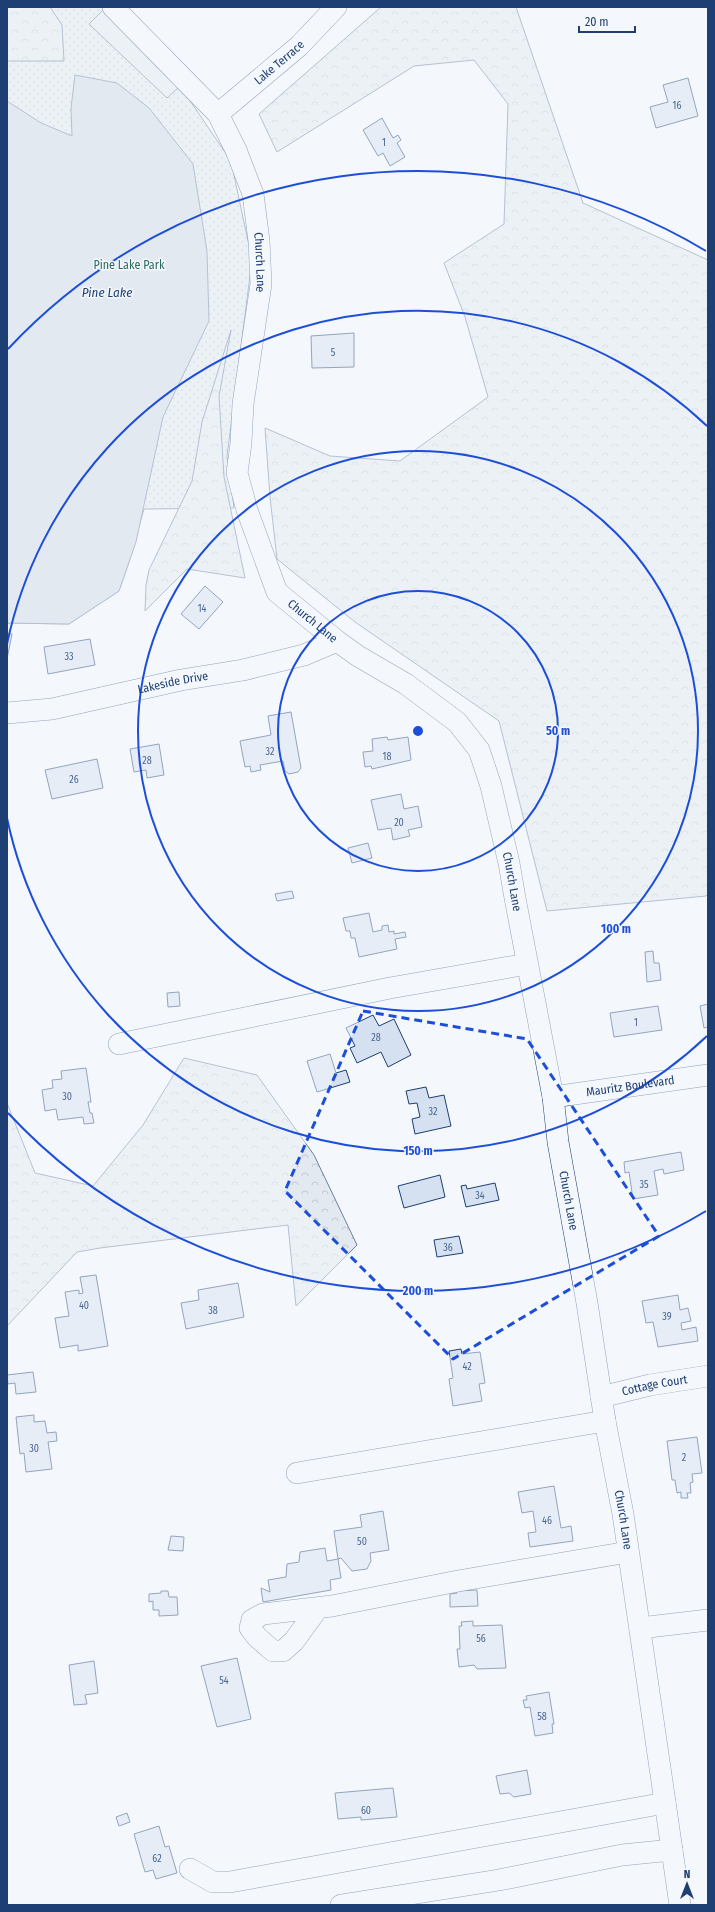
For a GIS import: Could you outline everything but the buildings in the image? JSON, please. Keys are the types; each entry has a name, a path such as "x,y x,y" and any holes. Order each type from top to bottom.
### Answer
{"street":[{"name":"Church Lane","path":"113,7 218,114 236,150 252,194 259,241 261,284 243,404 241,443 237,473 247,510 277,592 337,641 358,656 406,684 458,722 479,750 491,786 508,855 553,1098 558,1142 587,1303 601,1397 640,1628 680,1905"},
{"name":"Lake Terrace","path":"218,114 299,46 336,7"},
{"name":"Lakeside Drive","path":"7,713 52,708 181,680 243,670 304,655 337,641"},
{"path":"119,1044 390,988 527,964"},
{"name":"Mauritz Boulevard","path":"553,1098 708,1075"},
{"name":"Cottage Court","path":"601,1397 650,1385 708,1376"},
{"path":"297,1473 605,1421"},
{"path":"318,1608 628,1552"},
{"path":"640,1628 708,1620"},
{"path":"190,1869 213,1882 230,1882 665,1803"},
{"path":"341,1905 499,1880 622,1855 672,1850"}],"highlighted area":[{"path":"363,1011 527,1039 659,1236 453,1359 285,1191"}],"green space":[{"name":"Pine Lake","path":"7,7 101,7 182,89 231,161 252,260 227,456 234,508 144,509 119,591 69,624 7,623"},
{"path":"7,7 50,7 62,25 64,61 7,61"},
{"path":"381,7 516,7 583,203 708,260 708,894 706,896 547,911 499,721 355,622 277,559 270,497 265,428 330,456 400,461 488,397 465,317 444,263 504,224 508,104 474,60 414,66 277,152 259,114"},
{"path":"231,330 219,396 224,477 245,578 187,569 145,611 146,585 149,570 192,481 202,422"},
{"path":"184,1058 257,1075 314,1155 357,1245 296,1306 288,1225 77,1252 7,1326 7,1103 35,1173 93,1186 143,1125"}],"shaded area":[{"path":"104,9 180,86 167,98 89,24"}],"water":[{"name":"Pine Lake","path":"75,75 117,83 149,108 193,164 207,251 209,321 163,417 136,542 119,591 69,624 7,623 7,101 41,123 72,136 71,108"}],"park label":[{"name":"Pine Lake Park","path":"129,265"}]}
